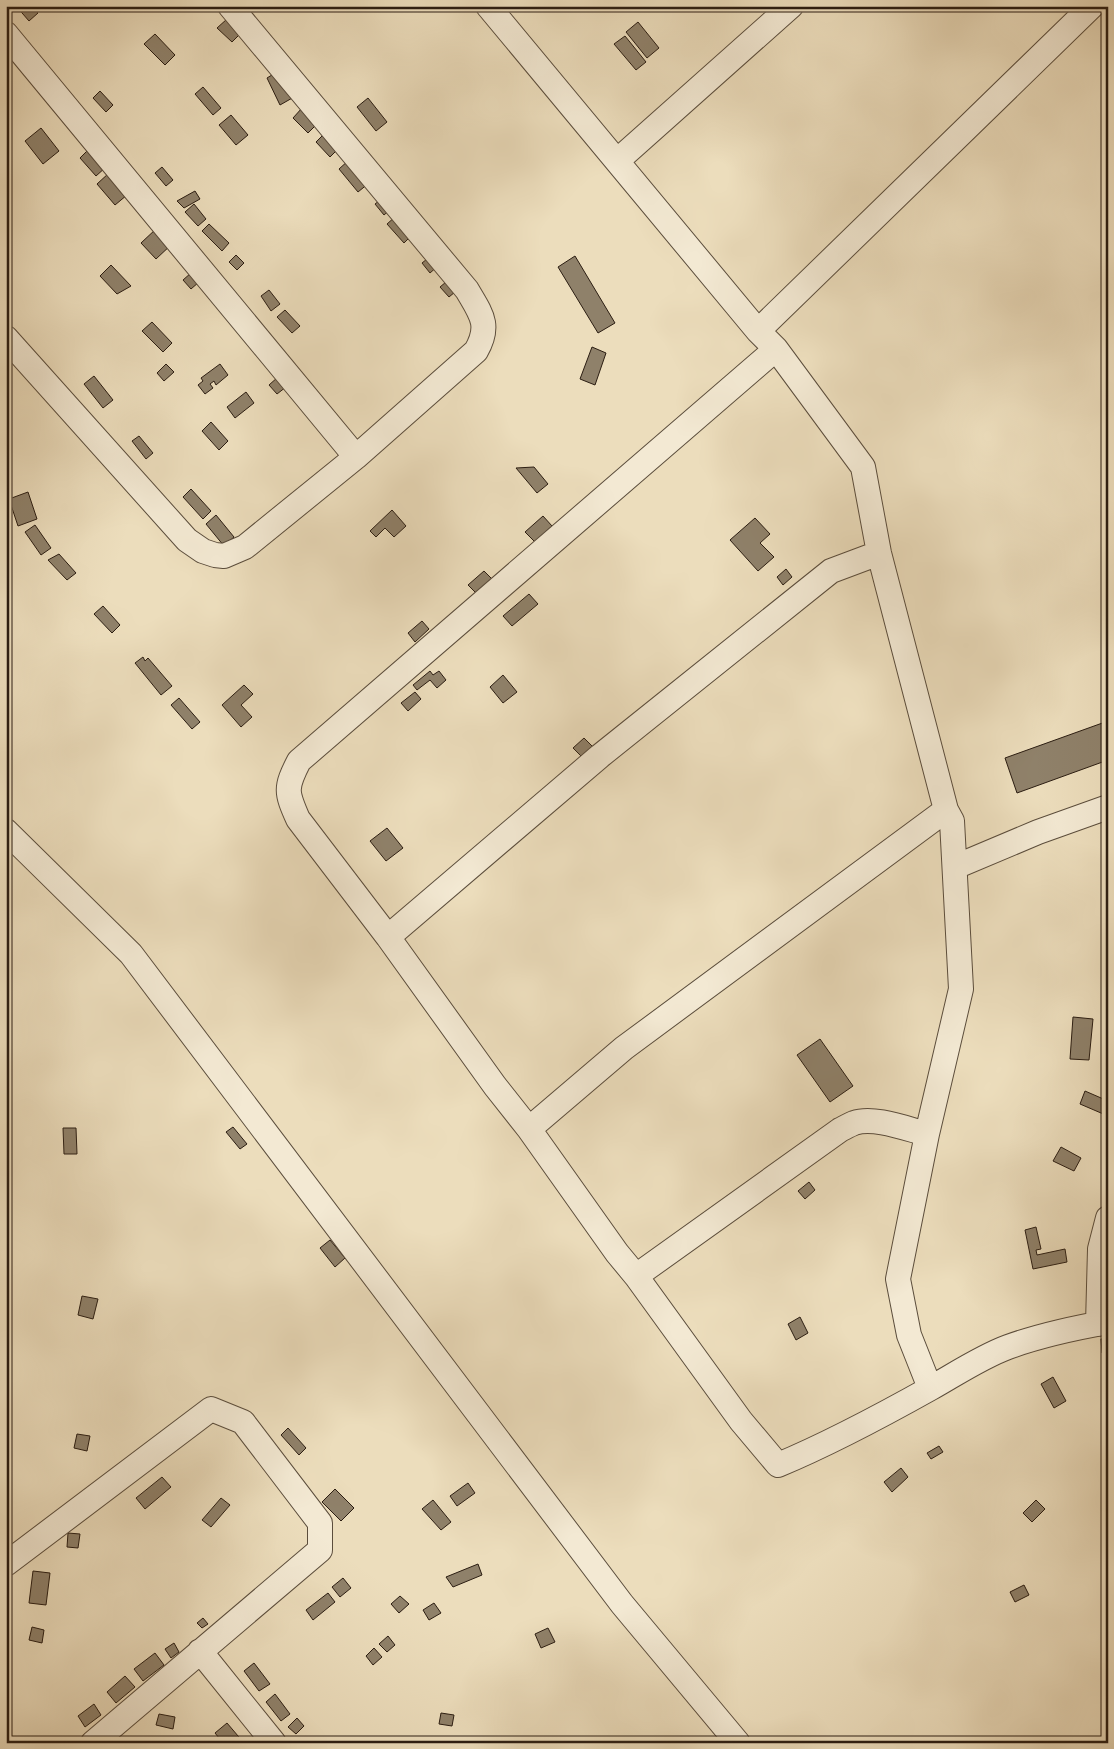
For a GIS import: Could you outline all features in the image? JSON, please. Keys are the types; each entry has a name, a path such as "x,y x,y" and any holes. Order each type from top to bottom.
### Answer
{"street":[{"path":"6,338 187,540 204,551 224,556 244,547 356,457 476,352 482,340 485,326 481,314 467,290 230,6"},
{"path":"617,161 791,6"},
{"path":"758,331 1092,6"},
{"path":"492,8 758,331 776,349 863,467 879,553 946,810 952,820 961,989 927,1134 898,1279 909,1335 930,1388"},
{"path":"6,34 356,457"},
{"path":"776,349 299,762 290,779 288,788 289,799 298,819 388,937 741,1421 778,1465 834,1441 977,1361 1007,1347 1054,1332 1103,1323 1100,1248 1108,1218"},
{"path":"388,937 600,756 831,571 879,553"},
{"path":"954,867 1038,832 1108,807"},
{"path":"529,1129 624,1048 946,810"},
{"path":"6,831 130,954 622,1604 738,1743"},
{"path":"636,1276 840,1130 856,1122 890,1124 927,1134"},
{"path":"6,1564 211,1409 243,1422 320,1522 320,1550 93,1743"},
{"path":"200,1651 274,1743"}],"building":[{"path":"16,6 32,6 38,13 29,21"},
{"path":"227,19 241,33 232,42 217,28"},
{"path":"638,22 659,48 647,58 626,32"},
{"path":"155,34 175,55 165,65 144,44"},
{"path":"625,36 646,62 636,70 614,44"},
{"path":"280,70 294,97 280,105 267,78"},
{"path":"203,87 221,108 213,115 195,94"},
{"path":"100,91 113,105 106,112 93,98"},
{"path":"368,98 387,122 376,131 357,107"},
{"path":"302,108 318,123 308,133 293,118"},
{"path":"231,115 248,135 236,145 219,125"},
{"path":"41,128 59,151 43,164 25,141"},
{"path":"325,133 339,148 330,157 316,142"},
{"path":"89,149 106,167 96,176 80,158"},
{"path":"349,160 369,183 358,192 339,169"},
{"path":"162,167 173,180 166,186 155,173"},
{"path":"109,173 127,195 115,205 97,184"},
{"path":"195,191 200,199 184,208 177,201"},
{"path":"384,197 392,208 384,215 375,204"},
{"path":"194,204 206,219 198,226 185,212"},
{"path":"396,216 413,234 404,243 387,224"},
{"path":"209,224 229,243 222,251 202,231"},
{"path":"157,228 172,244 156,259 141,243"},
{"path":"236,255 244,263 237,270 229,262"},
{"path":"432,255 439,265 430,273 422,263"},
{"path":"575,256 615,323 598,333 558,267"},
{"path":"111,265 131,286 117,294 100,276"},
{"path":"191,273 199,282 191,289 183,280"},
{"path":"452,277 461,287 449,297 440,287"},
{"path":"269,290 280,304 271,311 261,296"},
{"path":"285,310 300,326 292,333 277,317"},
{"path":"152,322 172,343 163,352 142,331"},
{"path":"592,347 606,353 595,385 580,379"},
{"path":"166,364 174,372 164,381 157,373"},
{"path":"220,364 228,375 216,385 214,381 210,384 213,388 205,394 198,385 203,381 201,378"},
{"path":"94,376 113,400 103,408 84,384"},
{"path":"278,377 286,387 277,394 269,385"},
{"path":"246,392 254,403 235,418 227,407"},
{"path":"211,422 228,441 219,450 202,431"},
{"path":"139,436 153,453 146,459 132,441"},
{"path":"534,467 548,484 537,493 516,468"},
{"path":"191,489 211,511 203,519 183,497"},
{"path":"28,492 37,519 18,526 9,499"},
{"path":"392,510 406,526 394,537 385,528 376,537 370,531"},
{"path":"216,515 234,537 224,546 206,524"},
{"path":"543,516 552,526 535,542 525,532"},
{"path":"755,518 770,534 760,543 774,557 758,571 730,540"},
{"path":"35,525 51,548 41,555 25,532"},
{"path":"59,554 76,573 67,580 48,560"},
{"path":"786,569 792,577 783,585 777,577"},
{"path":"484,571 492,579 477,594 468,585"},
{"path":"529,594 538,604 512,626 503,616"},
{"path":"103,606 120,625 112,633 94,614"},
{"path":"422,621 429,629 415,642 408,633"},
{"path":"143,657 145,661 148,658 172,686 161,695 135,663"},
{"path":"430,671 433,675 439,671 446,680 437,688 430,680 417,690 413,685"},
{"path":"503,675 517,692 503,703 490,687"},
{"path":"244,685 253,694 241,705 252,717 241,727 222,705"},
{"path":"415,692 421,699 408,711 401,703"},
{"path":"179,698 200,722 192,729 171,705"},
{"path":"1108,721 1108,760 1017,793 1005,758"},
{"path":"584,738 593,747 582,757 573,748"},
{"path":"387,828 403,848 386,861 370,841"},
{"path":"1073,1017 1093,1019 1089,1060 1070,1059"},
{"path":"820,1039 853,1086 830,1102 797,1055"},
{"path":"1085,1091 1108,1101 1108,1116 1080,1104"},
{"path":"233,1127 247,1144 240,1149 226,1132"},
{"path":"63,1128 76,1128 77,1154 64,1154"},
{"path":"1061,1147 1081,1158 1074,1171 1053,1161"},
{"path":"809,1182 815,1190 805,1199 798,1191"},
{"path":"1036,1227 1041,1249 1036,1250 1037,1255 1065,1249 1067,1262 1033,1269 1025,1230"},
{"path":"330,1240 345,1258 335,1267 320,1248"},
{"path":"82,1296 98,1299 93,1319 78,1315"},
{"path":"800,1317 808,1333 796,1340 788,1324"},
{"path":"1101,1339 1108,1339 1108,1352 1102,1353"},
{"path":"1053,1377 1066,1401 1054,1408 1041,1384"},
{"path":"288,1428 306,1448 299,1455 281,1435"},
{"path":"77,1434 90,1436 87,1451 74,1448"},
{"path":"939,1446 943,1452 931,1459 927,1453"},
{"path":"901,1468 908,1477 892,1492 884,1482"},
{"path":"162,1477 171,1487 145,1509 136,1498"},
{"path":"468,1483 475,1493 457,1506 450,1496"},
{"path":"335,1489 354,1508 341,1521 322,1502"},
{"path":"221,1498 230,1505 211,1527 202,1520"},
{"path":"433,1500 451,1522 441,1530 422,1509"},
{"path":"1036,1500 1045,1509 1032,1522 1023,1513"},
{"path":"68,1533 80,1534 78,1548 67,1547"},
{"path":"478,1564 482,1575 453,1587 446,1577"},
{"path":"33,1571 50,1573 46,1605 29,1603"},
{"path":"343,1578 351,1588 340,1597 332,1587"},
{"path":"1024,1585 1029,1595 1015,1602 1010,1592"},
{"path":"328,1593 335,1602 313,1620 306,1610"},
{"path":"400,1596 409,1604 399,1613 391,1604"},
{"path":"434,1603 441,1613 429,1620 423,1610"},
{"path":"203,1618 208,1624 202,1628 197,1623"},
{"path":"32,1627 44,1630 42,1643 29,1640"},
{"path":"548,1628 555,1642 541,1648 535,1634"},
{"path":"388,1636 395,1645 387,1652 379,1644"},
{"path":"174,1643 179,1652 171,1658 165,1649"},
{"path":"374,1648 382,1657 373,1665 366,1656"},
{"path":"155,1653 164,1665 143,1681 134,1669"},
{"path":"254,1663 270,1684 259,1691 244,1671"},
{"path":"125,1676 135,1687 116,1703 107,1692"},
{"path":"275,1694 290,1714 281,1721 266,1702"},
{"path":"94,1704 101,1715 85,1727 78,1716"},
{"path":"441,1713 454,1715 452,1726 439,1724"},
{"path":"159,1714 175,1717 173,1729 156,1725"},
{"path":"297,1718 304,1726 296,1734 288,1727"},
{"path":"227,1723 244,1743 223,1743 215,1733"}]}
